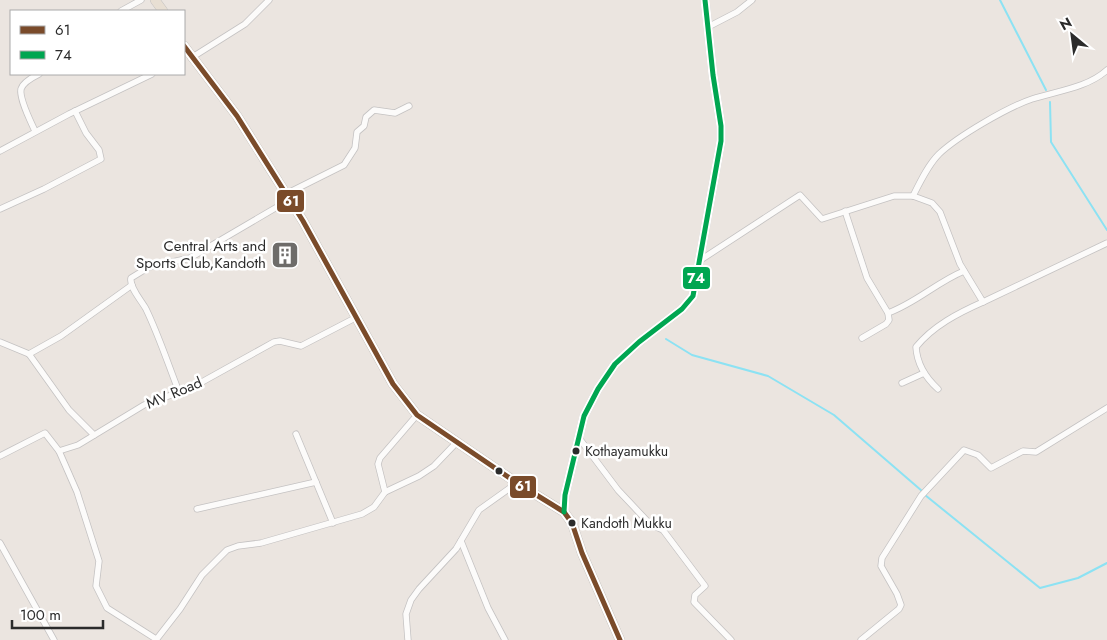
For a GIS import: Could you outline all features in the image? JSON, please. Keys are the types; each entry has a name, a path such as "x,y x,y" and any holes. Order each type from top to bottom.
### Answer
{"highway":[{"path":"187,53 237,116 303,221 393,384 417,415 516,483 564,512 572,523 616,638"}],"main road":[{"path":"564,512 565,495 584,416 598,389 615,364 639,342 682,309 693,296 721,141 721,126 713,75 705,0"}],"street":[{"path":"123,10 141,0"},
{"path":"187,53 245,24 269,0"},
{"path":"708,27 737,12 752,0"},
{"path":"913,196 938,154 954,142 1008,110 1030,100 1092,80 1107,70"},
{"path":"35,132 22,99 21,90 24,83 37,75"},
{"path":"0,151 75,111 150,75"},
{"path":"179,392 159,336 132,285 132,278 149,267 190,258 288,197 344,165 355,148 357,132 364,126 366,116 374,110 395,113 409,106"},
{"path":"0,209 44,189 101,159 99,150 86,133 75,111"},
{"path":"699,261 800,195 822,219 894,196 913,196 932,202 940,212 964,272 982,302"},
{"path":"845,211 867,278 888,313 889,320 886,324 862,338"},
{"path":"938,389 924,373 916,356 916,347 931,331 954,316 982,302 1107,243"},
{"path":"888,313 921,297 944,280 964,272"},
{"path":"29,354 61,336 132,285"},
{"name":"MV Road","path":"59,451 78,445 144,405 179,392 234,365 274,342 280,341 301,346 357,317"},
{"path":"0,342 29,354 69,410 94,435"},
{"path":"902,383 924,373"},
{"path":"861,640 893,614 901,605 881,566 881,562 900,528 924,494 964,450 978,455 991,468 1023,451 1036,452 1107,408"},
{"path":"385,492 378,464 380,458 417,415"},
{"path":"0,456 45,433 59,451 77,492 99,561 96,586 107,608 156,639 180,609 202,575 227,550 238,546 261,543 369,511 385,492 434,466 457,442"},
{"path":"296,434 333,522"},
{"path":"579,438 618,490 650,524 663,530 705,586 695,595 694,602 731,640"},
{"path":"197,509 316,482"},
{"path":"408,640 406,614 411,600 456,550 479,510 516,483"},
{"path":"461,541 488,608 505,640"},
{"path":"0,543 54,640"}],"waterway":[{"path":"1000,0 1046,90"},
{"path":"1050,102 1051,142 1107,230"},
{"path":"666,339 692,355 768,376 834,415 922,491"},
{"path":"925,495 1040,588 1078,578 1107,563"}],"transit line":[{"name":"74","path":"564,512 565,495 584,416 598,389 615,364 639,342 682,309 693,296 721,141 721,126 713,75 705,0"},
{"name":"61","path":"185,47 237,116 303,221 393,384 417,415 517,483 564,512 572,523 582,553 620,640"}],"place":[{"name":"Central Arts and Sports Club,Kandoth","path":"285,255"},
{"name":"Kothayamukku","path":"576,451"},
{"name":"Kandoth Mukku","path":"572,523"}]}
